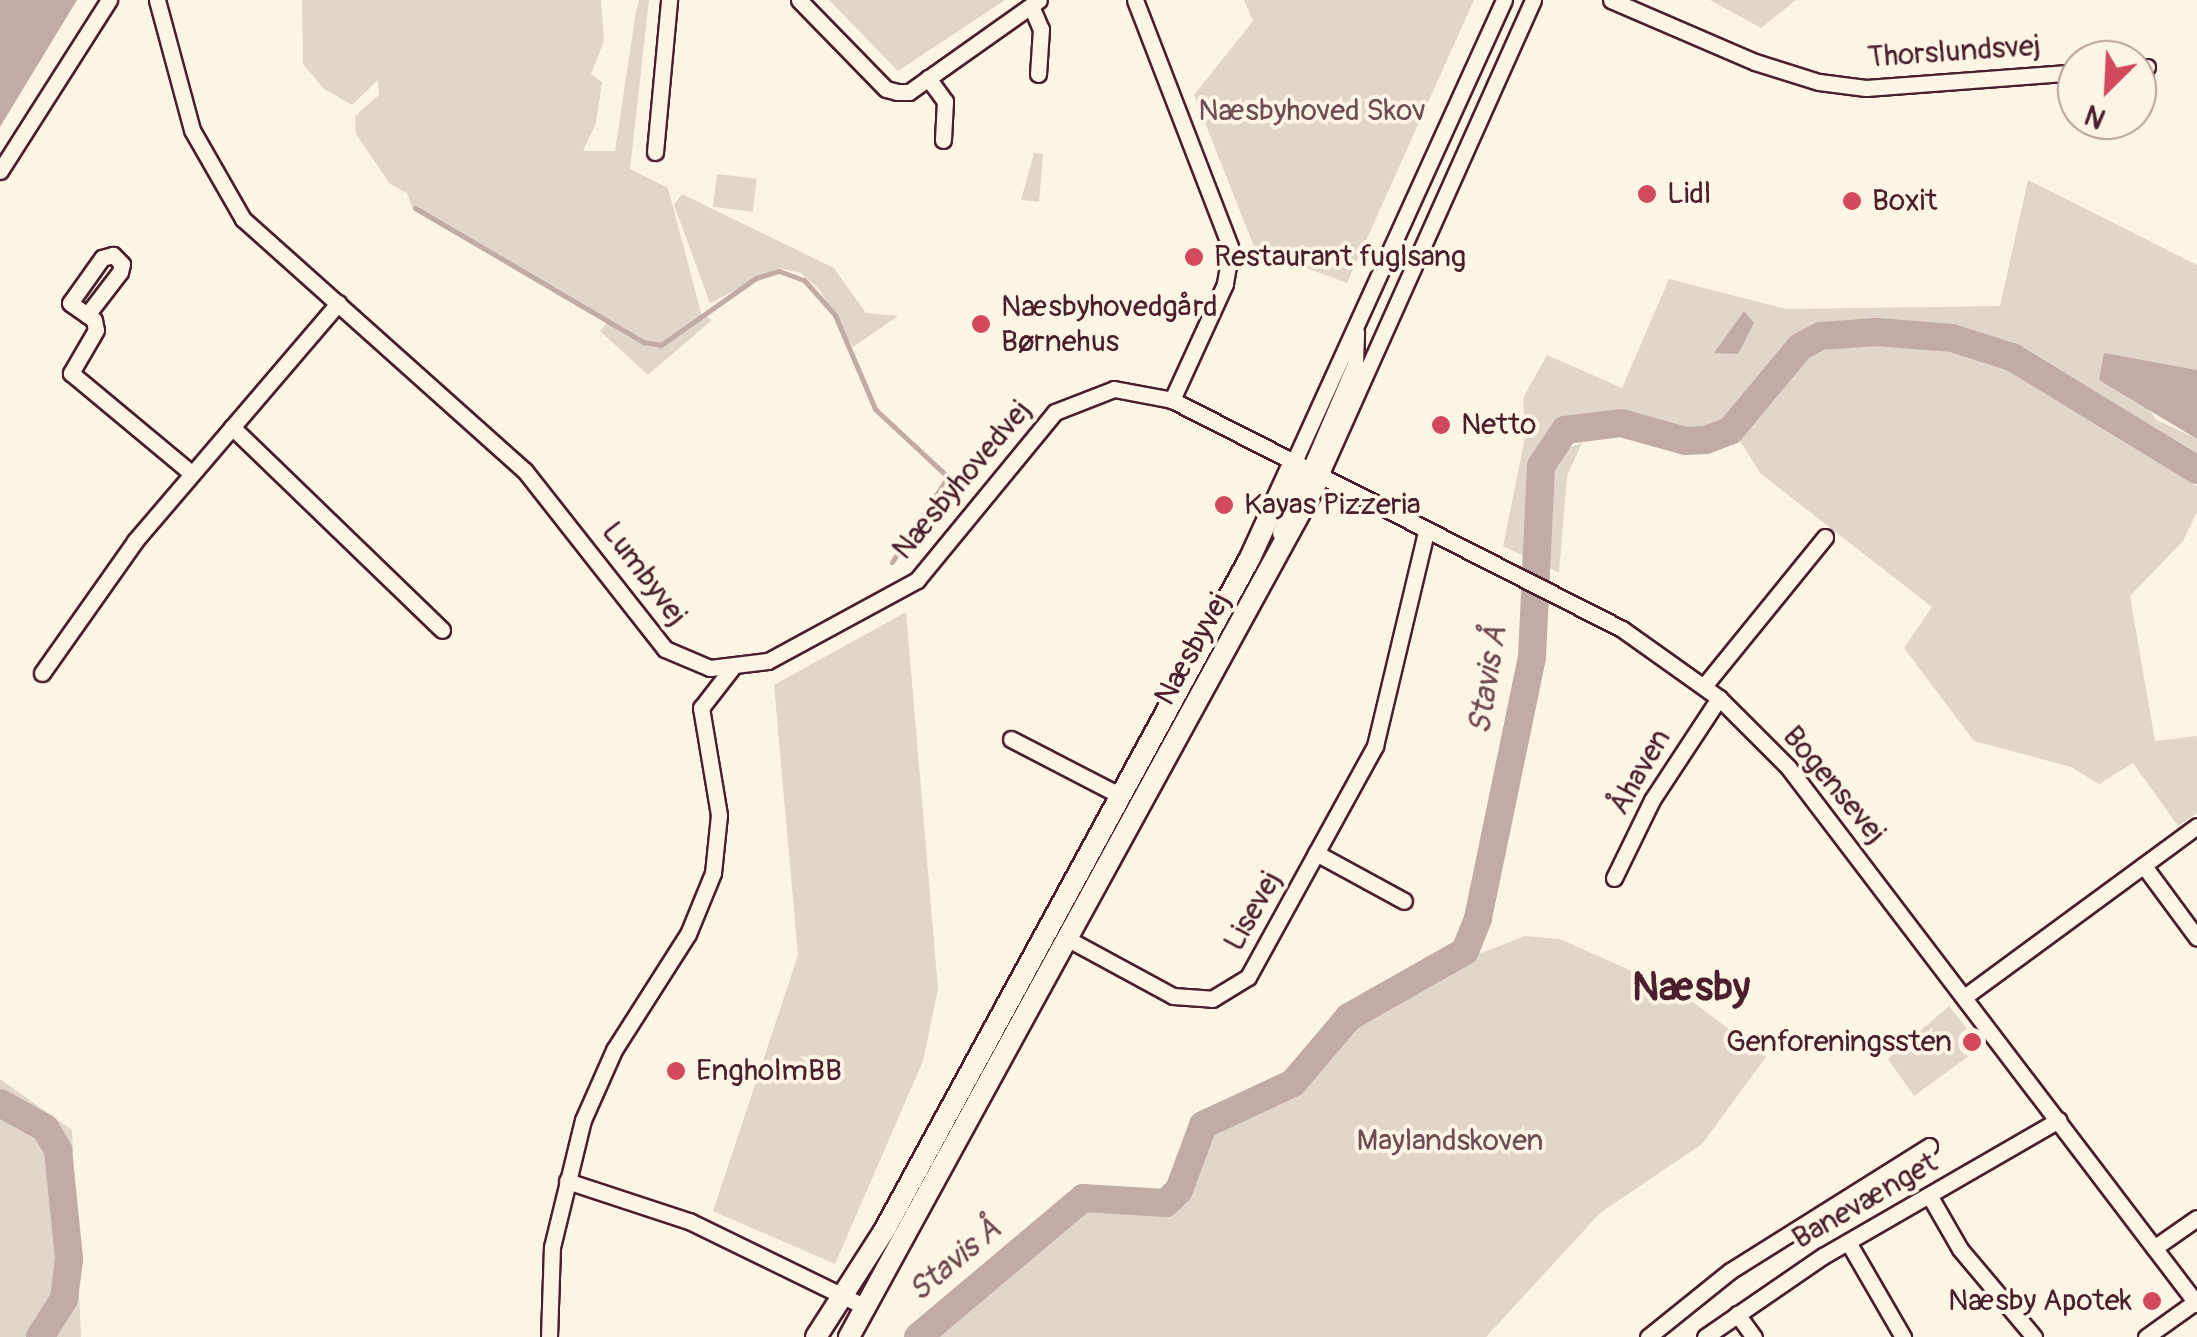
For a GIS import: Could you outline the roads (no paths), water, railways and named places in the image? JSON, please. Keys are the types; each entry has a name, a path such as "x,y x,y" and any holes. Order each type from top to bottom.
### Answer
{"main road":[{"name":"Næsbyvej","path":"816,1337 845,1294 1120,796 1250,558 1293,464"},
{"name":"Næsbyvej","path":"849,1337 1319,478"}],"street":[{"path":"0,171 109,0"},
{"name":"Lumbyvej","path":"157,0 174,78 212,172 244,219 525,470 665,649 710,668 732,668"},
{"path":"655,152 669,0"},
{"path":"799,0 886,89 909,92 1035,3 1041,29 1038,74"},
{"path":"1135,0 1232,249 1220,297 1172,400"},
{"name":"Næsbyvej","path":"1293,464 1504,0"},
{"name":"Næsbyvej","path":"1319,478 1533,0"},
{"name":"Thorslundsvej","path":"1611,0 1819,82 1866,88 2057,74"},
{"path":"928,78 945,101 942,140"},
{"path":"42,672 192,473 338,303"},
{"path":"87,315 96,330 72,372 192,473"},
{"path":"1319,478 1313,462 1355,364 1357,325"},
{"name":"Næsbyhovedvej","path":"732,668 768,661 917,580 1054,412 1114,390 1172,400 1293,464"},
{"path":"232,427 442,630"},
{"path":"1258,595 1302,482 1293,464"},
{"name":"Bogensevej","path":"1293,464 1569,601 1704,686 1788,766 2196,1303 2146,1337"},
{"name":"Lisevej","path":"1068,938 1173,996 1212,999 1248,976 1375,746 1426,532"},
{"path":"1704,686 1824,537"},
{"path":"549,1337 552,1247 584,1120 614,1050 688,934 713,872 719,815 701,708 732,668"},
{"name":"Åhaven","path":"1614,878 1652,800 1719,698"},
{"path":"1012,738 1120,796"},
{"path":"1966,996 2197,826"},
{"name":"Lisevej","path":"1316,853 1404,901"},
{"path":"2144,866 2197,938"},
{"name":"Banevænget","path":"1704,1337 1848,1242 2059,1120"},
{"name":"Banevænget","path":"1648,1337 1730,1271 1929,1146"},
{"path":"567,1181 689,1221 867,1308"},
{"path":"1929,1195 1960,1248 2034,1337"},
{"path":"2154,1248 2197,1218"},
{"path":"1848,1242 1903,1337"},
{"path":"1737,1314 1754,1337"}],"waterway":[{"path":"415,208 643,342 661,345 756,278 779,271 804,280 835,315 875,409 948,477 892,562"},
{"name":"Stavis Å","path":"918,1337 1083,1198 1166,1203 1179,1190 1203,1125 1293,1083 1349,1017 1465,951 1478,918 1532,657 1541,466 1565,430 1621,423 1686,441 1706,440 1730,431 1800,347 1821,336 1877,332 1952,338 2012,357 2197,470"},
{"name":"Stavis Å","path":"0,1103 45,1128 58,1150 69,1259 64,1299 40,1337"}],"place":[{"name":"Lidl","path":"1647,194"},
{"name":"Boxit","path":"1852,201"},
{"name":"Restaurant fuglsang","path":"1194,257"},
{"name":"Næsbyhovedgård Børnehus","path":"981,324"},
{"name":"Netto","path":"1441,425"},
{"name":"Kayas Pizzeria","path":"1224,505"},
{"name":"Genforeningssten","path":"1972,1042"},
{"name":"EngholmBB","path":"676,1071"},
{"name":"Næsby Apotek","path":"2152,1301"}],"district":[{"name":"Næsby","path":"1691,988"}],"park label":[{"name":"Næsbyhoved Skov","path":"1312,111"},
{"name":"Maylandskoven","path":"1450,1141"}]}
